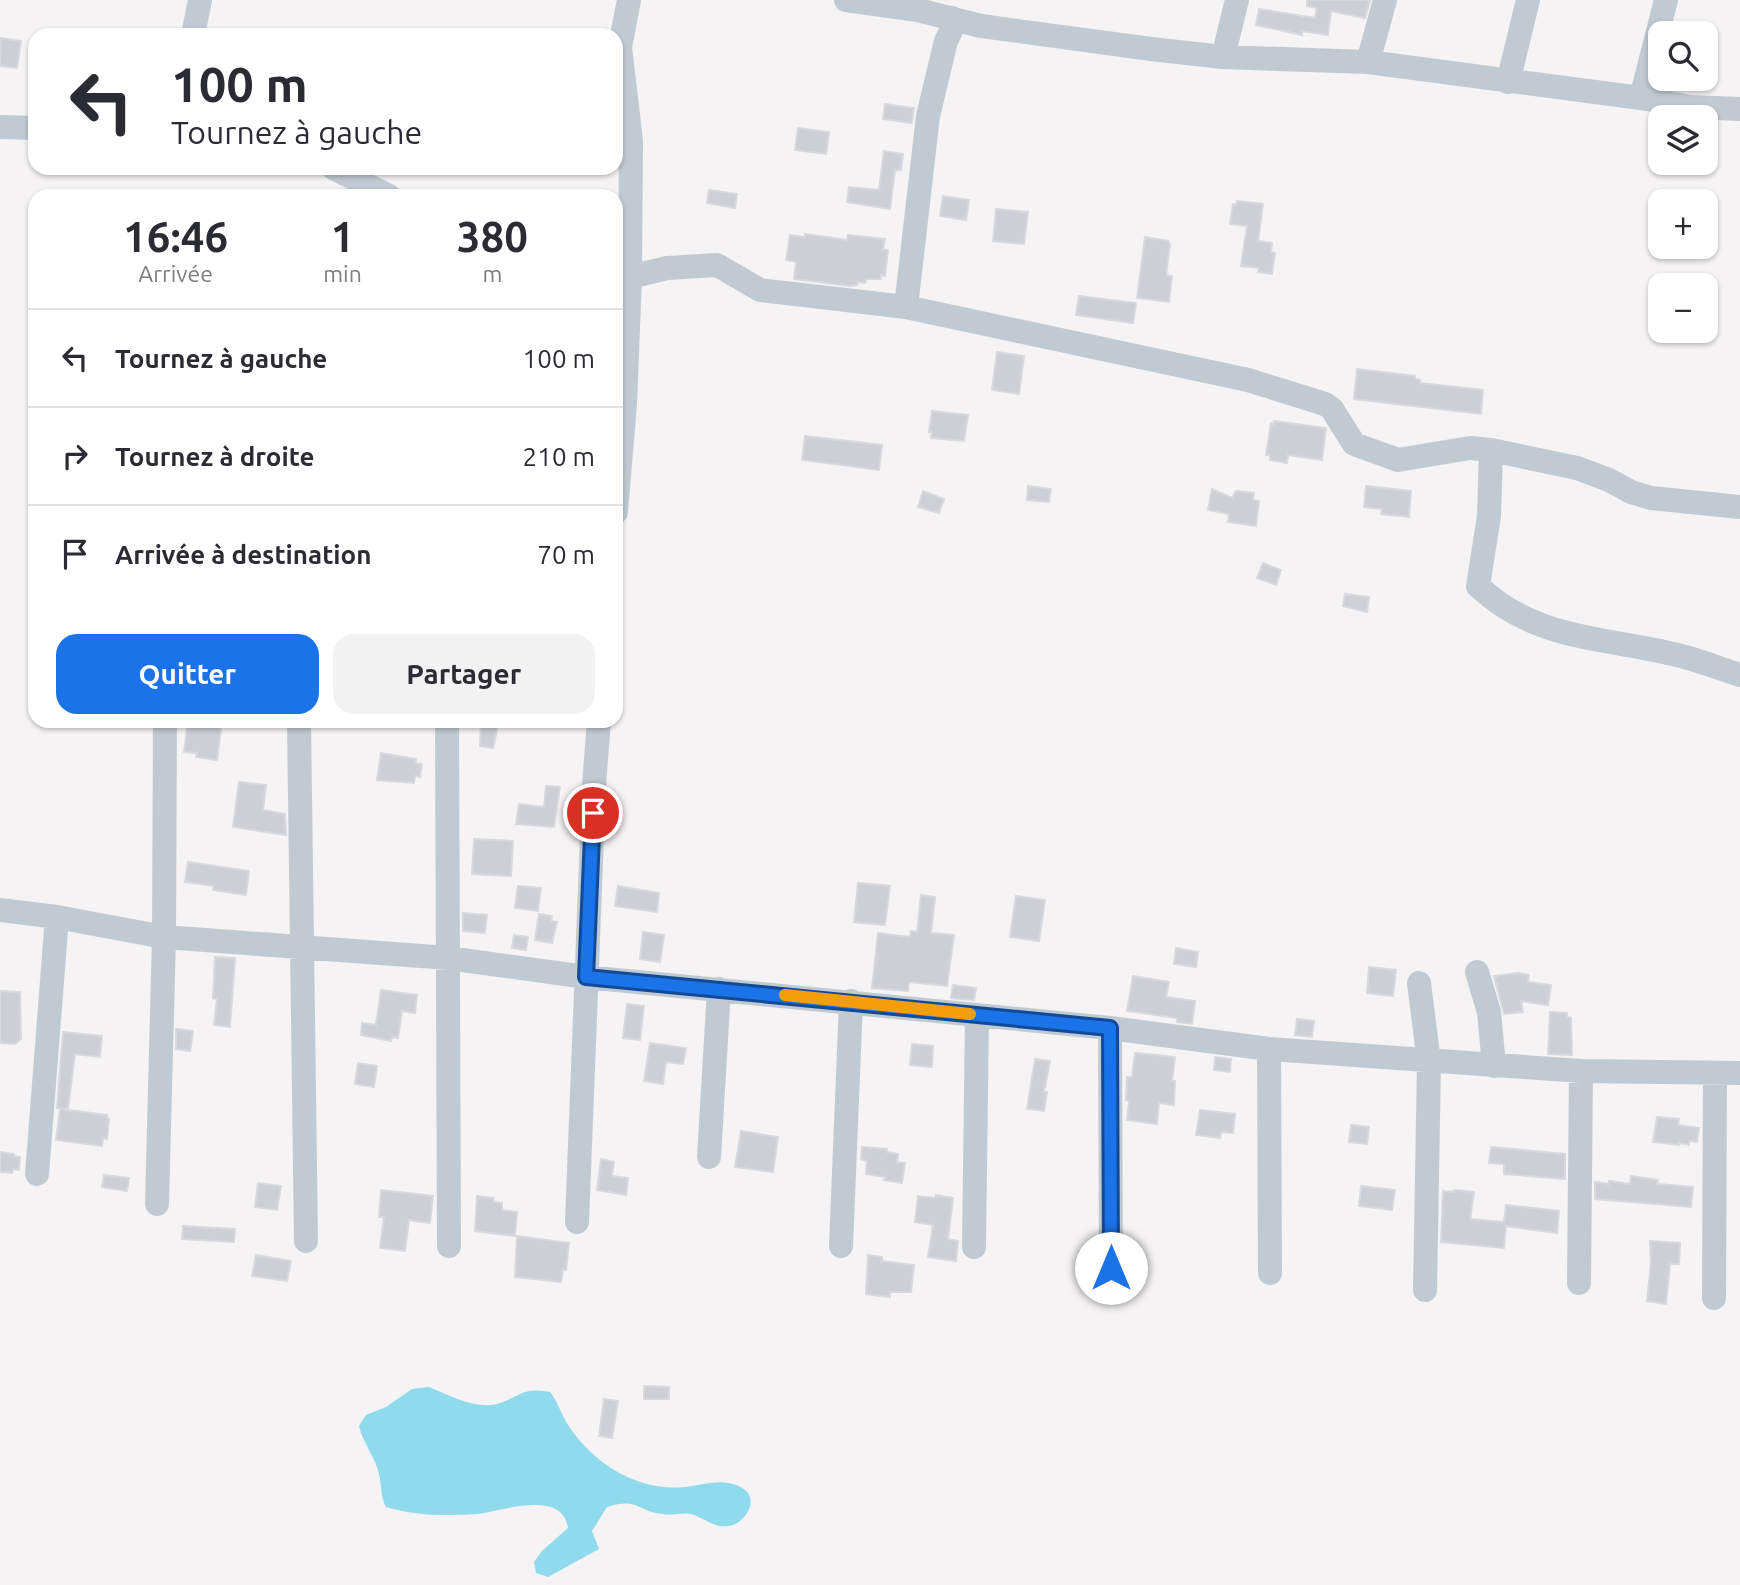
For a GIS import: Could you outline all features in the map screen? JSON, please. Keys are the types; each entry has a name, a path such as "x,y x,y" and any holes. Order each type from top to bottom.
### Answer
{"street":[{"path":"194,28 200,0"},
{"path":"623,31 629,0"},
{"path":"846,0 918,10 994,28 1223,57 1368,62 1641,98 1690,107 1740,108"},
{"path":"1223,57 1237,0"},
{"path":"1368,62 1385,0"},
{"path":"1508,82 1528,0"},
{"path":"1641,98 1666,0"},
{"path":"906,307 928,116 946,41 951,31 952,18"},
{"path":"623,73 631,141 623,274 623,428"},
{"path":"0,127 28,128"},
{"path":"347,175 375,189"},
{"path":"623,274 717,265 760,290 906,307 1248,380 1325,404 1332,409 1354,444 1398,460 1470,448 1491,450 1577,468 1651,498 1740,507"},
{"path":"1491,450 1489,516 1478,586 1497,604 1558,632 1673,654 1740,675"},
{"path":"157,1204 164,937 165,728"},
{"path":"299,728 306,1241"},
{"path":"447,728 450,1246"},
{"path":"577,1222 598,728"},
{"path":"0,910 164,937 448,958 586,977 1110,1028 1269,1049 1581,1071 1740,1073"},
{"path":"37,1174 57,918"},
{"path":"1477,972 1489,1012 1494,1066"},
{"path":"1419,983 1429,1062 1425,1290"},
{"path":"709,1157 719,989"},
{"path":"841,1245 851,1001"},
{"path":"974,1247 977,1015"},
{"path":"1110,1028 1111,1268"},
{"path":"1269,1049 1270,1273"},
{"path":"1579,1283 1581,1071"},
{"path":"1714,1298 1715,1073"}],"water":[{"path":"429,1387 465,1402 484,1405 494,1405 530,1391 550,1392 578,1439 603,1463 618,1472 633,1480 667,1487 721,1482 735,1485 748,1492 749,1510 740,1521 724,1526 690,1514 654,1513 632,1504 607,1507 592,1531 599,1549 548,1577 536,1573 534,1562 542,1551 568,1528 564,1516 555,1509 530,1505 478,1514 443,1515 420,1514 386,1507 377,1468 359,1426 366,1415 386,1407 412,1389"}],"building":[{"path":"1307,0 1370,0 1365,18 1331,11 1328,35 1302,31 1302,35 1256,25 1259,9 1315,18 1317,8 1307,6"},
{"path":"1,38 21,41 17,68 0,66"},
{"path":"885,104 914,108 912,123 883,119"},
{"path":"798,128 829,132 826,154 795,150"},
{"path":"884,151 903,154 901,170 895,170 890,209 847,202 849,187 879,190"},
{"path":"709,190 737,194 735,208 707,203"},
{"path":"943,196 969,200 966,220 940,216"},
{"path":"1237,201 1263,204 1258,241 1272,243 1271,252 1275,253 1272,274 1258,272 1259,268 1241,266 1247,226 1230,224 1233,204 1236,205"},
{"path":"996,209 1028,212 1024,244 993,241"},
{"path":"805,234 847,240 848,235 885,239 883,250 888,250 885,276 881,275 881,279 866,279 865,283 858,282 857,285 850,286 794,279 796,262 786,260 790,235 805,237"},
{"path":"1145,237 1168,241 1170,245 1166,275 1172,276 1169,302 1137,298"},
{"path":"1079,296 1136,303 1133,323 1076,315"},
{"path":"997,352 1024,356 1019,394 992,390"},
{"path":"1357,369 1415,376 1420,383 1483,390 1481,414 1354,399"},
{"path":"932,411 968,415 964,441 931,438 932,432 929,432"},
{"path":"1274,421 1326,428 1322,460 1288,455 1287,463 1270,460 1270,455 1266,455 1271,423 1274,424"},
{"path":"805,436 882,445 879,470 802,460"},
{"path":"1028,486 1051,489 1049,502 1027,500"},
{"path":"1366,486 1411,491 1409,517 1381,514 1382,509 1364,507"},
{"path":"1212,489 1232,498 1236,491 1254,493 1253,500 1259,501 1256,526 1228,522 1229,514 1208,510"},
{"path":"923,491 944,499 939,513 918,507"},
{"path":"1263,563 1281,570 1276,585 1257,578"},
{"path":"1345,594 1369,597 1367,612 1343,606"},
{"path":"187,728 221,728 217,760 184,752"},
{"path":"481,728 497,728 493,748 480,746"},
{"path":"381,753 416,759 415,763 422,764 420,777 415,776 414,783 377,780"},
{"path":"239,782 266,785 263,810 285,814 286,835 233,827"},
{"path":"546,786 560,787 554,827 516,824 519,804 544,807"},
{"path":"474,839 513,841 511,876 472,874"},
{"path":"188,862 249,871 246,895 213,890 214,886 185,882"},
{"path":"858,883 890,886 885,925 854,922"},
{"path":"518,886 541,888 538,911 515,908"},
{"path":"618,886 659,893 657,912 615,906"},
{"path":"921,895 935,897 931,933 954,935 947,986 909,982 908,991 872,988 878,933 910,937 911,931 917,932"},
{"path":"1016,896 1045,900 1039,941 1010,937"},
{"path":"463,913 487,915 485,933 463,931"},
{"path":"539,914 552,916 551,921 557,922 552,943 535,940"},
{"path":"643,932 664,935 660,962 640,959"},
{"path":"514,935 528,937 526,950 512,948"},
{"path":"1176,948 1198,952 1196,967 1174,964"},
{"path":"215,957 235,958 230,1027 214,1025 217,999 213,998"},
{"path":"1369,967 1396,970 1393,996 1367,993"},
{"path":"1519,973 1529,975 1528,982 1551,985 1548,1005 1521,1001 1523,1012 1504,1014 1494,976"},
{"path":"1133,976 1169,982 1166,997 1195,1001 1192,1024 1177,1022 1177,1018 1127,1011"},
{"path":"953,985 976,988 974,1000 951,998"},
{"path":"381,990 417,995 415,1013 402,1011 398,1038 392,1037 391,1041 361,1035 362,1023 376,1025"},
{"path":"0,991 20,992 21,1039 15,1044 0,1043"},
{"path":"627,1004 644,1006 640,1040 623,1038"},
{"path":"1550,1012 1567,1013 1567,1017 1571,1018 1572,1055 1548,1054"},
{"path":"1297,1019 1314,1021 1312,1037 1295,1035"},
{"path":"176,1029 193,1031 190,1051 176,1049"},
{"path":"63,1032 102,1036 100,1057 75,1054 68,1109 57,1108"},
{"path":"650,1043 686,1048 683,1064 666,1062 663,1084 644,1081"},
{"path":"912,1044 933,1046 932,1067 910,1065"},
{"path":"1135,1053 1175,1057 1172,1081 1175,1081 1174,1105 1159,1103 1157,1124 1127,1120 1127,1077 1132,1077"},
{"path":"1215,1057 1231,1059 1230,1072 1214,1070"},
{"path":"1035,1059 1050,1061 1044,1092 1047,1092 1044,1111 1027,1109"},
{"path":"358,1063 377,1066 374,1087 355,1084"},
{"path":"60,1109 107,1115 107,1139 103,1138 102,1146 56,1140"},
{"path":"1200,1110 1235,1114 1233,1133 1221,1132 1220,1138 1196,1135"},
{"path":"1657,1117 1679,1119 1678,1125 1699,1128 1697,1142 1689,1141 1689,1145 1679,1145 1653,1142"},
{"path":"1351,1125 1369,1127 1367,1144 1349,1142"},
{"path":"741,1131 778,1137 773,1172 735,1167"},
{"path":"862,1147 887,1149 887,1152 898,1154 897,1162 905,1163 902,1183 866,1174 867,1161 861,1159"},
{"path":"1491,1147 1565,1154 1565,1179 1504,1174 1504,1164 1489,1163"},
{"path":"0,1152 20,1157 19,1170 13,1169 12,1173 0,1172"},
{"path":"601,1159 614,1162 612,1176 628,1178 626,1195 597,1190"},
{"path":"104,1175 129,1178 127,1191 102,1187"},
{"path":"1631,1176 1658,1180 1657,1184 1693,1187 1691,1207 1595,1199 1595,1182 1630,1184"},
{"path":"258,1183 281,1186 277,1210 255,1207"},
{"path":"1361,1186 1395,1190 1392,1210 1359,1206"},
{"path":"381,1190 433,1196 430,1223 409,1220 405,1251 380,1248 384,1217 379,1217"},
{"path":"1443,1191 1474,1192 1470,1219 1504,1222 1506,1205 1559,1211 1557,1233 1506,1226 1504,1248 1441,1242"},
{"path":"936,1195 953,1198 948,1239 958,1241 956,1261 928,1257 933,1225 915,1222 918,1196 936,1198"},
{"path":"477,1196 494,1198 493,1202 502,1203 502,1210 517,1212 515,1236 475,1231"},
{"path":"183,1226 235,1229 234,1242 182,1239"},
{"path":"517,1236 569,1243 566,1270 563,1270 561,1282 515,1277"},
{"path":"1650,1241 1680,1243 1679,1264 1670,1264 1666,1304 1647,1301"},
{"path":"256,1255 291,1261 287,1281 252,1276"},
{"path":"868,1255 882,1257 882,1261 914,1265 911,1292 890,1292 890,1297 866,1294"},
{"path":"644,1386 669,1387 669,1399 644,1399"},
{"path":"604,1399 618,1401 612,1438 599,1436"}],"slow traffic":[{"path":"785,995 970,1014"}],"route":[{"path":"593,813 586,977 1110,1028 1111,1268"}]}
